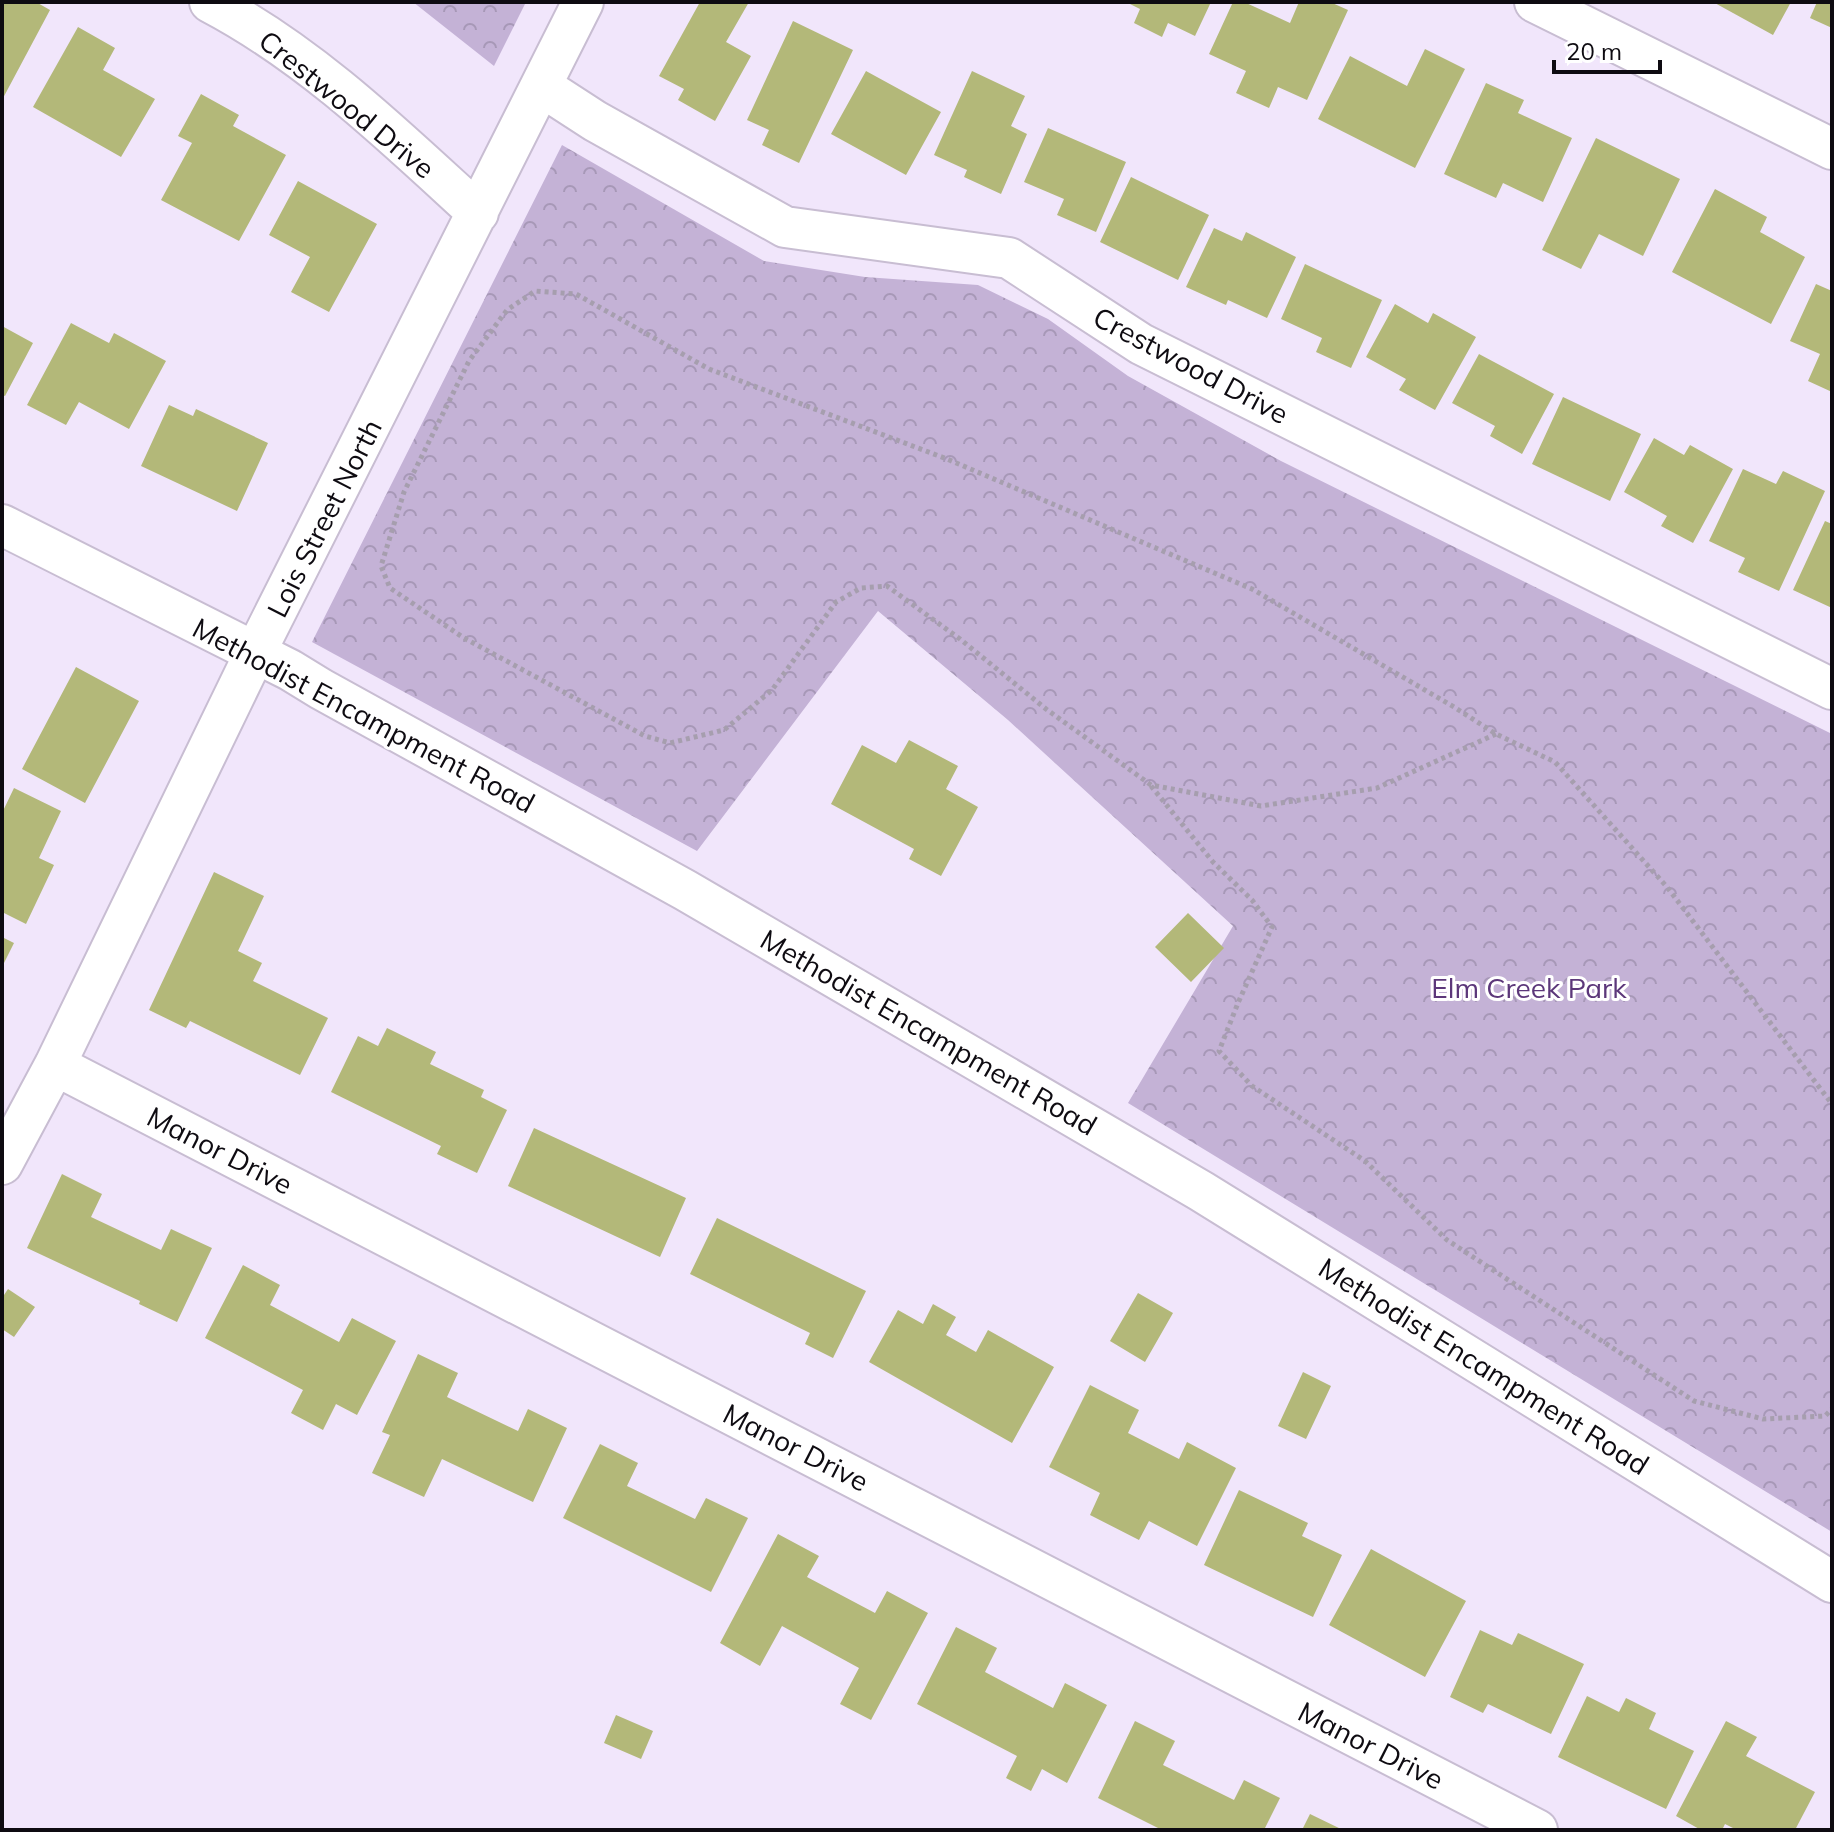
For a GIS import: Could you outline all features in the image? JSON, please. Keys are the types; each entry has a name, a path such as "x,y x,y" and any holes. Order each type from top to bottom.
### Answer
{"street":[{"name":"Crestwood Drive","path":"210,2 277,43 330,83 478,213"},
{"name":"Lois Street North","path":"2,1164 55,1065 255,653 583,2"},
{"path":"1535,2 1832,149"},
{"name":"Crestwood Drive","path":"541,86 595,121 785,227 1009,258 1141,344 1832,689"},
{"name":"Methodist Encampment Road","path":"2,525 290,670 685,890 1201,1191 1832,1582"},
{"name":"Manor Drive","path":"55,1065 1537,1830"}],"path":[{"path":"1832,1104 1667,887 1555,762 1496,734 1252,589 947,459 709,369 576,294 535,291 507,310 469,361 404,492 381,566 390,588 464,638 645,736 670,743 724,730 772,690 836,602 861,588 887,586 960,639 1046,709 1151,785 1213,862 1252,900 1272,927 1219,1051 1252,1086 1365,1161 1447,1240 1694,1401 1763,1419 1825,1416 1832,1409"},
{"path":"1151,785 1261,806 1377,788 1496,734"}],"green space":[{"path":"413,2 526,2 494,66"},
{"name":"Elm Creek Park","path":"562,145 764,261 865,277 978,285 1048,319 1128,376 1281,461 1832,734 1832,1532 1128,1103 1233,926 1008,720 878,611 697,851 312,642"}],"building":[{"path":"2,2 36,2 50,10 2,100"},
{"path":"700,2 749,2 726,42 751,56 715,121 678,100 684,89 659,76"},
{"path":"1126,2 1211,2 1195,36 1168,23 1162,37 1134,23 1140,9"},
{"path":"1233,2 1244,2 1290,23 1299,2 1330,2 1348,10 1307,100 1278,87 1269,108 1236,93 1246,71 1209,54"},
{"path":"1713,2 1791,2 1773,35"},
{"path":"1817,2 1832,2 1832,28 1810,18"},
{"path":"793,21 853,50 799,163 762,145 769,130 747,120"},
{"path":"78,27 115,48 103,70 155,99 121,157 33,107"},
{"path":"1425,49 1465,69 1415,168 1318,119 1350,56 1407,86"},
{"path":"866,71 941,112 906,175 831,134"},
{"path":"972,71 1025,96 1011,126 1027,134 1001,194 964,177 967,170 934,155"},
{"path":"1486,83 1524,100 1518,113 1572,138 1543,202 1503,183 1496,198 1444,174"},
{"path":"201,94 239,115 233,126 286,155 239,241 161,200 192,143 178,136"},
{"path":"1048,128 1126,162 1096,232 1057,215 1064,199 1024,182"},
{"path":"1596,138 1680,179 1643,256 1599,234 1581,269 1542,250"},
{"path":"1131,177 1209,215 1178,280 1100,242"},
{"path":"298,181 377,224 329,312 291,292 310,257 269,235"},
{"path":"1715,189 1767,217 1760,232 1805,257 1771,324 1672,272"},
{"path":"1214,228 1242,241 1246,232 1296,257 1267,318 1228,300 1226,305 1186,287"},
{"path":"1305,264 1382,300 1351,368 1316,352 1322,338 1281,319"},
{"path":"1816,284 1832,291 1832,392 1808,381 1820,354 1790,341"},
{"path":"1395,304 1428,323 1433,313 1476,337 1435,410 1399,390 1406,379 1366,357"},
{"path":"71,323 109,343 114,333 166,361 129,429 79,402 66,425 27,405"},
{"path":"2,326 33,343 5,396 2,395"},
{"path":"1479,354 1554,394 1522,454 1490,436 1495,426 1452,403"},
{"path":"1563,397 1641,434 1610,501 1532,464"},
{"path":"169,405 193,416 196,409 268,443 237,511 141,466"},
{"path":"1654,438 1684,455 1690,445 1733,469 1693,543 1661,526 1667,516 1624,492"},
{"path":"1743,469 1776,484 1783,471 1825,491 1779,591 1738,572 1745,558 1709,541"},
{"path":"1825,521 1832,524 1832,608 1793,590"},
{"path":"76,667 139,701 85,803 22,769"},
{"path":"909,740 958,766 946,789 978,807 941,876 909,859 914,849 831,804 862,745 896,763"},
{"path":"14,788 61,811 39,858 54,865 26,924 2,912 2,813"},
{"path":"214,872 264,896 238,951 262,963 253,981 328,1018 300,1075 190,1021 186,1028 149,1010"},
{"path":"1188,913 1224,948 1191,982 1155,947"},
{"path":"2,937 14,943 2,967"},
{"path":"387,1028 436,1052 430,1064 484,1090 481,1097 507,1110 477,1173 437,1154 441,1146 331,1092 358,1036 378,1046"},
{"path":"534,1128 686,1198 660,1257 508,1186"},
{"path":"62,1174 102,1194 91,1217 161,1250 171,1229 212,1248 177,1322 139,1304 140,1301 27,1248"},
{"path":"717,1218 866,1291 833,1358 805,1344 810,1333 690,1274"},
{"path":"243,1265 280,1285 270,1305 339,1342 352,1318 396,1341 357,1415 336,1404 323,1430 291,1413 303,1390 205,1338"},
{"path":"8,1289 35,1307 14,1337 2,1329 2,1298"},
{"path":"1138,1293 1173,1313 1145,1362 1110,1341"},
{"path":"933,1304 956,1317 946,1335 976,1352 988,1330 1054,1367 1012,1443 869,1362 898,1310 923,1324"},
{"path":"418,1354 458,1373 447,1397 518,1431 528,1409 567,1428 533,1502 442,1459 424,1497 372,1473 390,1435 382,1432"},
{"path":"1303,1372 1331,1386 1306,1439 1278,1426"},
{"path":"1090,1385 1139,1410 1128,1433 1179,1459 1187,1442 1236,1468 1197,1546 1149,1521 1139,1540 1090,1515 1100,1493 1049,1467"},
{"path":"600,1444 638,1463 627,1486 695,1519 706,1498 748,1518 711,1592 563,1518"},
{"path":"1239,1490 1308,1523 1302,1536 1342,1555 1313,1617 1204,1565"},
{"path":"778,1534 819,1556 807,1577 875,1613 887,1591 928,1613 871,1720 840,1704 859,1668 782,1626 760,1666 720,1643"},
{"path":"1371,1549 1466,1601 1425,1677 1329,1625"},
{"path":"956,1627 997,1648 985,1672 1053,1708 1065,1683 1107,1705 1067,1783 1042,1769 1031,1791 1006,1778 1017,1756 917,1704"},
{"path":"1480,1630 1512,1645 1518,1633 1584,1664 1551,1734 1488,1704 1483,1713 1450,1697"},
{"path":"1587,1696 1619,1712 1626,1698 1656,1713 1649,1729 1694,1751 1666,1809 1558,1757"},
{"path":"616,1715 653,1731 641,1759 604,1743"},
{"path":"1135,1721 1175,1741 1163,1765 1234,1800 1244,1780 1280,1798 1264,1830 1162,1830 1098,1798"},
{"path":"1726,1721 1757,1737 1746,1756 1815,1792 1795,1830 1737,1830 1725,1824 1722,1830 1701,1830 1676,1816"},
{"path":"1310,1814 1343,1830 1302,1830"}]}
